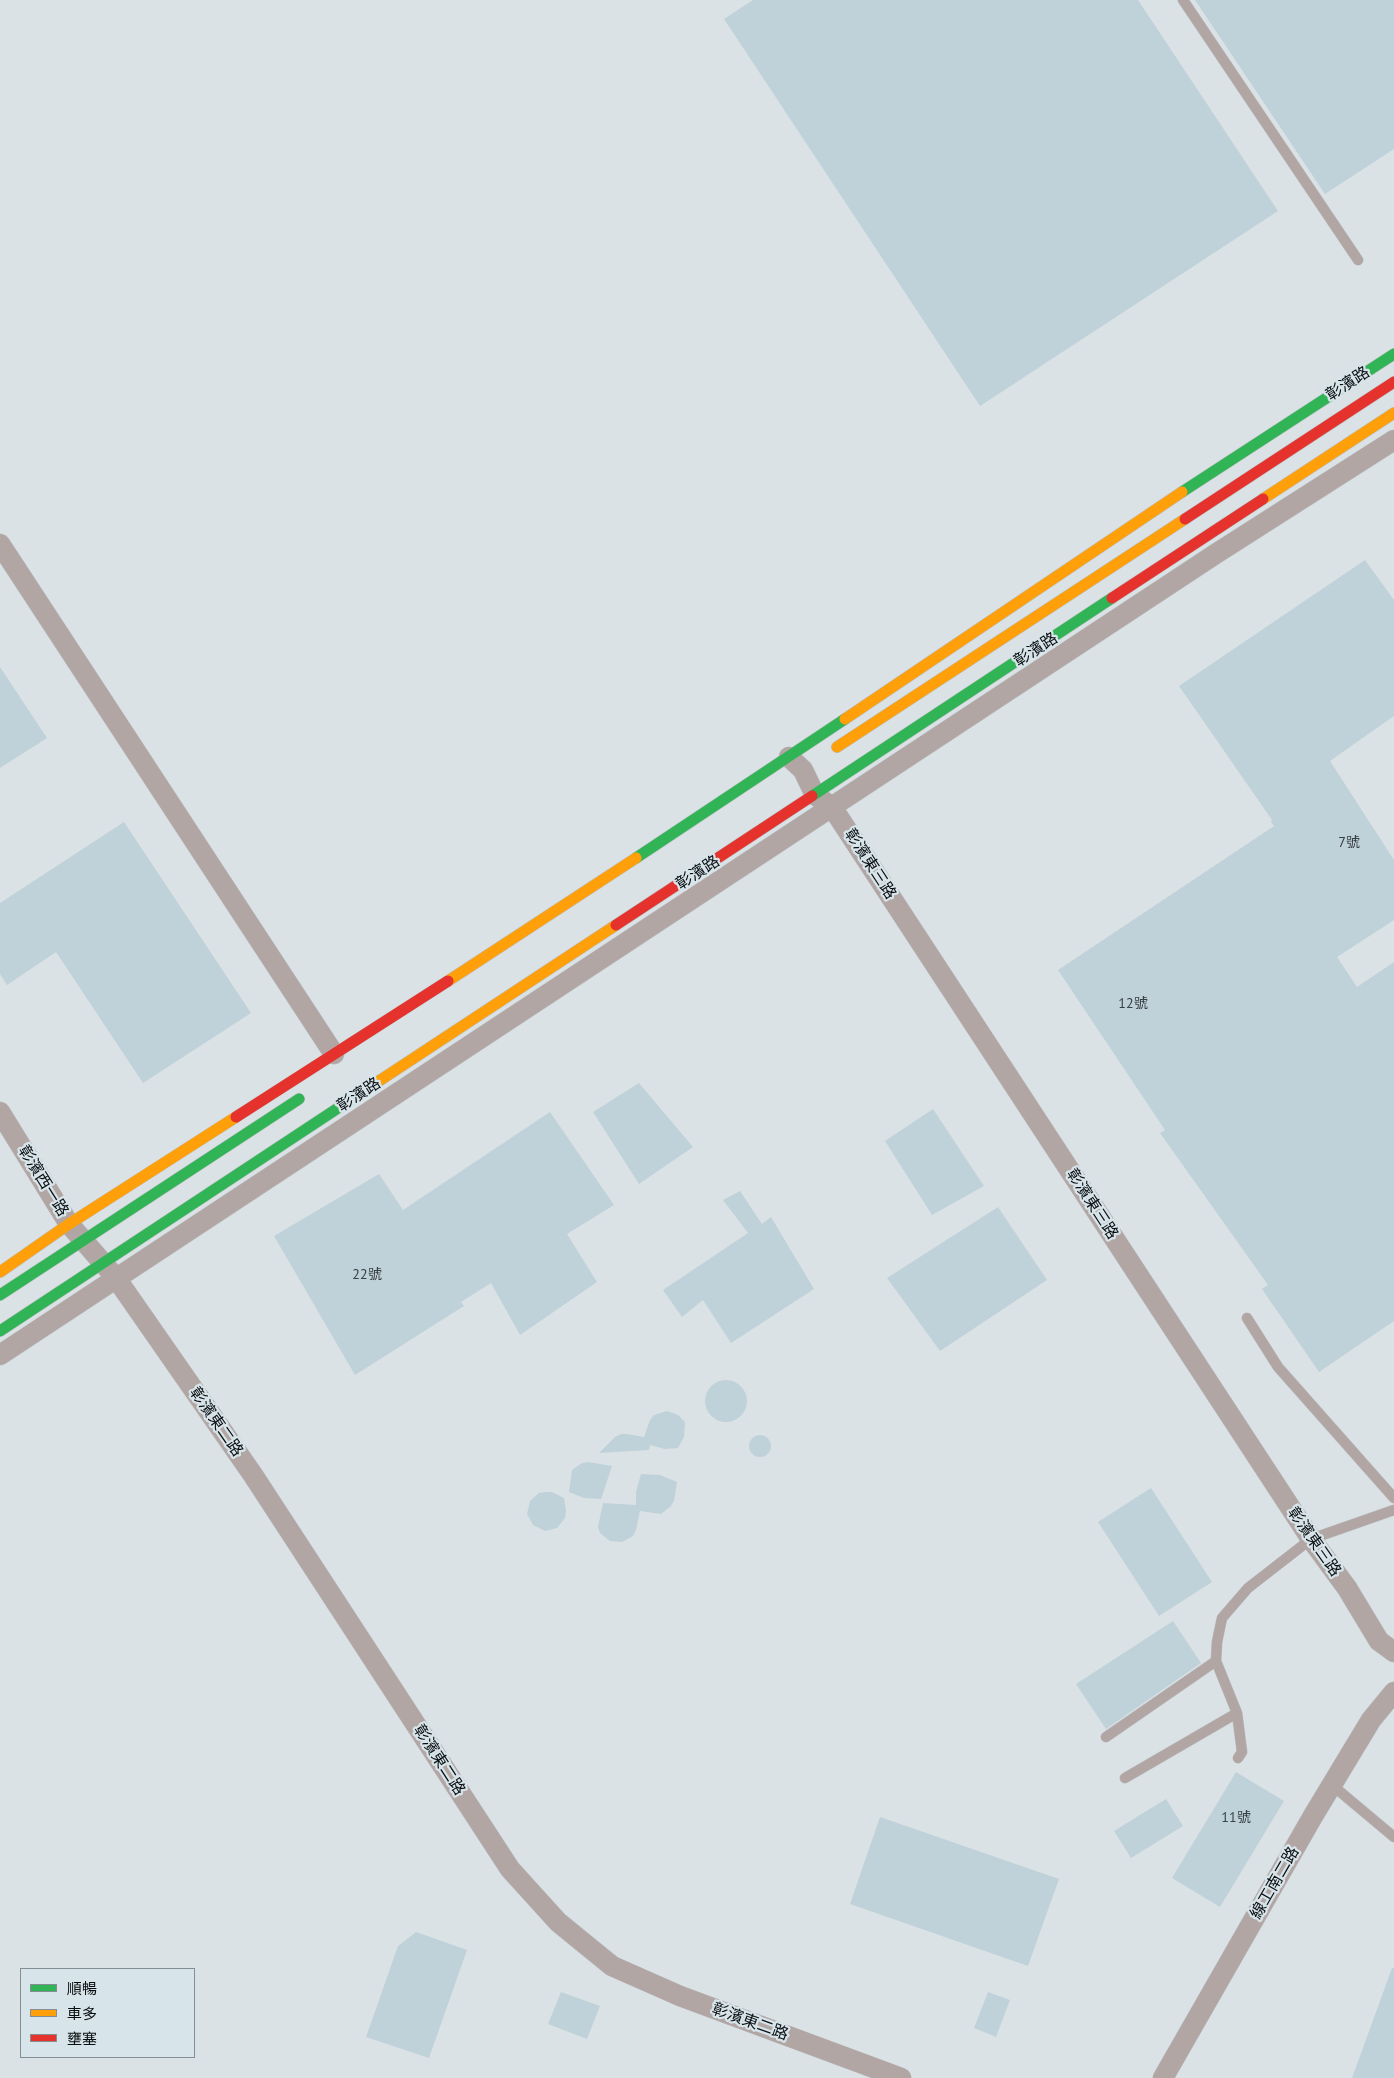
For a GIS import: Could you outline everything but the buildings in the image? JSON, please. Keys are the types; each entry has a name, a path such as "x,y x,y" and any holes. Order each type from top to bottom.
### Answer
{"street":[{"name":"彰濱路","path":"0,1272 69,1224 334,1054 799,767 1228,462 1394,354"},
{"name":"彰濱路","path":"828,754 1394,382"},
{"name":"彰濱路","path":"0,1355 109,1271 815,795 1394,413"},
{"name":"彰濱路","path":"0,1331 109,1271 832,806 1217,553 1394,440"},
{"path":"0,544 334,1054"},
{"path":"799,767 815,795"},
{"name":"彰濱東三路","path":"815,795 832,806 1311,1540 1347,1588 1379,1641 1394,1652"},
{"path":"0,1295 309,1093"},
{"name":"彰濱西一路","path":"0,1112 69,1224 83,1240"},
{"name":"彰濱東二路","path":"83,1240 109,1271 253,1476 510,1869 558,1922 612,1966 680,1996 900,2078"},
{"name":"線工南二路","path":"1164,2078 1370,1720 1394,1692"}],"lane":[{"path":"1183,0 1358,260"},
{"path":"1247,1318 1278,1367 1394,1498"},
{"path":"1238,1758 1242,1752 1237,1712 1216,1662 1217,1642 1222,1618 1248,1588 1311,1540 1394,1510"},
{"path":"1106,1737 1216,1662"},
{"path":"1125,1778 1237,1712"},
{"path":"1332,1785 1394,1837"}],"traffic: fast":[{"path":"1182,492 1394,354"},
{"path":"812,796 1112,598"},
{"path":"636,858 845,719"},
{"path":"0,1331 379,1081"},
{"path":"0,1295 299,1099"}],"traffic: slow":[{"path":"1263,499 1394,413"},
{"path":"845,719 1182,492"},
{"path":"837,747 1185,519"},
{"path":"448,981 636,858"},
{"path":"379,1081 616,925"},
{"path":"0,1272 69,1224 236,1117"}],"traffic: jam":[{"path":"1185,519 1394,382"},
{"path":"1112,598 1263,499"},
{"path":"616,925 812,796"},
{"path":"236,1117 448,981"}]}
